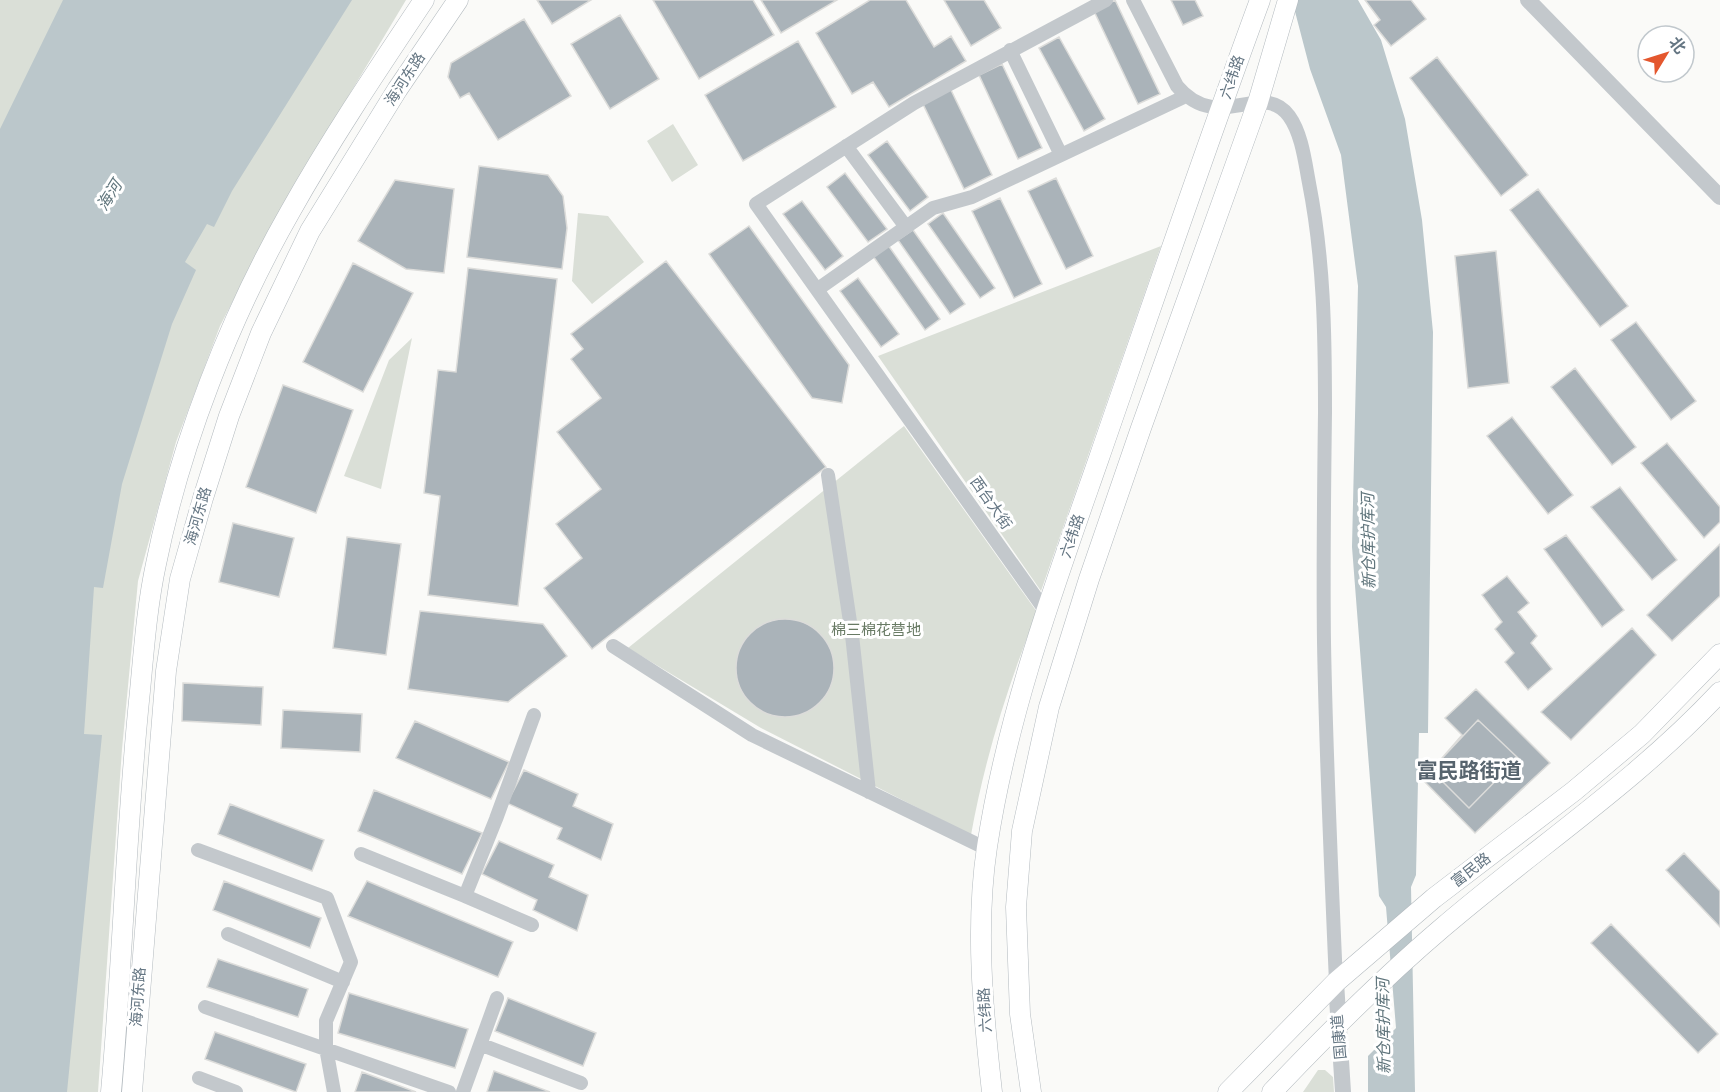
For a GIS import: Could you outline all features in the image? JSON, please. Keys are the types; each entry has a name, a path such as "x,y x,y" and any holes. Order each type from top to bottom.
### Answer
{"main road":[{"name":"海河东路","path":"111,1092 133,755 155,566 169,512 201,411 230,334 257,276 289,213 424,0"},
{"name":"海河东路","path":"132,1092 165,671 180,579 203,498 229,416 261,333 310,231 397,90 458,0"},
{"name":"六纬路","path":"992,1092 986,1037 982,943 987,849 1021,700 1047,613 1260,0"},
{"name":"六纬路","path":"1030,1092 1020,1014 1016,907 1022,831 1049,707 1089,579 1141,428 1258,102 1288,0"},
{"name":"富民路","path":"1228,1092 1336,982 1434,898 1574,791 1634,741 1720,654"},
{"name":"富民路","path":"1272,1092 1338,1024 1442,927 1660,751 1720,692"}],"street":[{"path":"906,227 846,146 924,98 1106,0"},
{"path":"1133,0 1177,86 1186,96 1205,107 1221,108 1258,102 1281,108 1289,117 1296,134 1313,202 1323,275 1324,641 1336,982"},
{"path":"1528,0 1720,197"},
{"path":"1010,51 1061,154"},
{"path":"818,290 933,208 972,197 1186,96"},
{"name":"西台大街","path":"846,146 756,204 907,413 1047,613"},
{"path":"828,475 852,635 869,792"},
{"path":"613,646 752,735 987,849"},
{"path":"465,896 534,715"},
{"path":"198,850 327,898 351,962 326,1021 327,1048 334,1092"},
{"path":"361,854 532,925"},
{"path":"228,934 343,982"},
{"name":"国康道","path":"1336,982 1343,1092"},
{"path":"463,1092 482,1045 497,998"},
{"path":"206,1006 449,1092"},
{"path":"482,1045 581,1083"},
{"path":"199,1078 236,1092"}],"green space":[{"path":"0,0 406,0 276,217 220,326 176,442 138,581 122,749 98,1092 0,1092"},
{"path":"673,124 698,165 672,182 647,141"},
{"path":"578,213 608,216 644,262 592,304 572,281"},
{"path":"1161,246 1041,591 878,356"},
{"path":"412,338 381,489 344,476 389,360"},
{"name":"棉三棉花营地","path":"904,426 1037,612 998,722 971,835 761,728 628,648"},
{"path":"1318,1070 1325,1070 1333,1077 1334,1092 1303,1092"}],"water":[{"name":"海河","path":"63,0 352,0 232,191 214,227 207,224 185,262 196,270 172,324 122,484 103,588 94,587 84,734 102,735 67,1092 0,1092 0,129"},
{"name":"新仓库护库河","path":"1292,0 1358,0 1381,40 1405,119 1422,220 1433,332 1428,733 1419,733 1416,875 1411,887 1415,1092 1368,1092 1368,1056 1396,1028 1386,907 1379,896 1352,547 1358,286 1341,155 1310,69"}],"building":[{"path":"537,0 591,0 552,24"},
{"path":"653,0 753,0 774,35 699,79"},
{"path":"761,0 837,0 781,33"},
{"path":"870,0 906,0 934,47 951,36 966,61 889,107 873,82 852,94 816,33"},
{"path":"944,0 984,0 1001,28 971,46"},
{"path":"1115,0 1160,94 1138,104 1094,11"},
{"path":"1171,0 1195,0 1203,16 1183,25"},
{"path":"1365,0 1411,0 1426,19 1391,46 1374,25 1380,20"},
{"path":"620,15 659,79 610,109 571,44"},
{"path":"524,19 571,96 498,140 469,93 460,98 448,77 451,63"},
{"path":"1059,37 1105,119 1084,131 1039,48"},
{"path":"798,41 836,107 743,161 705,95"},
{"path":"1437,57 1528,175 1501,196 1410,78"},
{"path":"1002,64 1042,148 1018,159 979,75"},
{"path":"950,88 992,175 964,189 922,102"},
{"path":"887,141 928,197 910,211 868,155"},
{"path":"479,166 548,175 563,196 567,228 562,269 467,257"},
{"path":"845,173 887,229 868,242 827,187"},
{"path":"1056,178 1093,256 1066,269 1028,191"},
{"path":"395,180 454,189 444,273 406,269 358,241"},
{"path":"1538,189 1628,306 1600,327 1510,210"},
{"path":"1000,198 1042,284 1014,298 972,211"},
{"path":"802,201 843,256 825,270 783,214"},
{"path":"943,213 995,288 980,298 928,224"},
{"path":"749,226 849,365 842,403 812,398 709,254"},
{"path":"913,230 965,304 950,314 898,240"},
{"path":"888,245 940,319 925,330 873,256"},
{"path":"1496,251 1509,383 1468,388 1455,256"},
{"path":"666,261 826,467 592,649 544,588 582,558 556,524 601,489 557,432 601,398 571,359 583,349 571,334"},
{"path":"353,263 413,293 363,392 303,362"},
{"path":"468,268 557,279 518,606 428,595 440,496 424,493 438,370 456,372"},
{"path":"858,278 899,334 881,347 840,291"},
{"path":"1636,322 1696,401 1671,420 1611,340"},
{"path":"1575,368 1636,447 1612,465 1551,387"},
{"path":"283,385 353,410 316,513 246,487"},
{"path":"1512,417 1573,495 1548,514 1487,436"},
{"path":"1667,443 1720,507 1720,522 1704,538 1641,463"},
{"path":"1620,487 1677,560 1652,580 1591,507"},
{"path":"233,523 294,538 279,597 219,582"},
{"path":"1566,535 1624,610 1602,627 1544,549"},
{"path":"347,537 401,544 386,655 333,648"},
{"path":"1720,544 1720,596 1672,641 1647,615"},
{"path":"1507,576 1529,603 1518,612 1537,636 1531,643 1552,669 1528,690 1505,662 1514,653 1495,629 1502,622 1482,595"},
{"path":"420,611 543,624 567,656 508,702 408,689"},
{"path":"785,619 795,620 812,627 826,641 833,658 833,678 826,695 812,709 795,716 785,717 775,716 758,709 744,695 737,678 736,668 737,658 744,641 758,627 775,620"},
{"path":"1632,628 1656,655 1571,740 1541,712"},
{"path":"183,683 263,687 261,725 182,721"},
{"path":"1476,689 1550,763 1475,833 1423,780 1462,735 1445,718"},
{"path":"283,710 362,714 360,752 281,748"},
{"path":"1478,720 1518,758 1469,808 1431,770"},
{"path":"415,721 509,762 491,799 396,758"},
{"path":"524,770 578,794 573,806 613,824 601,860 557,839 562,828 507,803"},
{"path":"374,790 482,833 462,874 358,831"},
{"path":"230,804 324,840 312,871 218,834"},
{"path":"499,841 554,865 549,877 588,895 577,931 533,910 537,900 482,874"},
{"path":"1684,853 1720,891 1720,927 1666,870"},
{"path":"224,881 321,918 310,948 213,910"},
{"path":"367,881 513,942 498,977 348,916"},
{"path":"1611,924 1718,1034 1698,1053 1591,943"},
{"path":"218,959 308,989 298,1017 207,987"},
{"path":"349,993 468,1029 455,1068 338,1033"},
{"path":"508,998 596,1033 583,1066 495,1031"},
{"path":"215,1032 306,1064 296,1092 205,1059"},
{"path":"494,1071 550,1092 487,1092"},
{"path":"362,1072 416,1092 355,1092"}],"district":[{"name":"富民路街道","path":"1469,771"}]}
